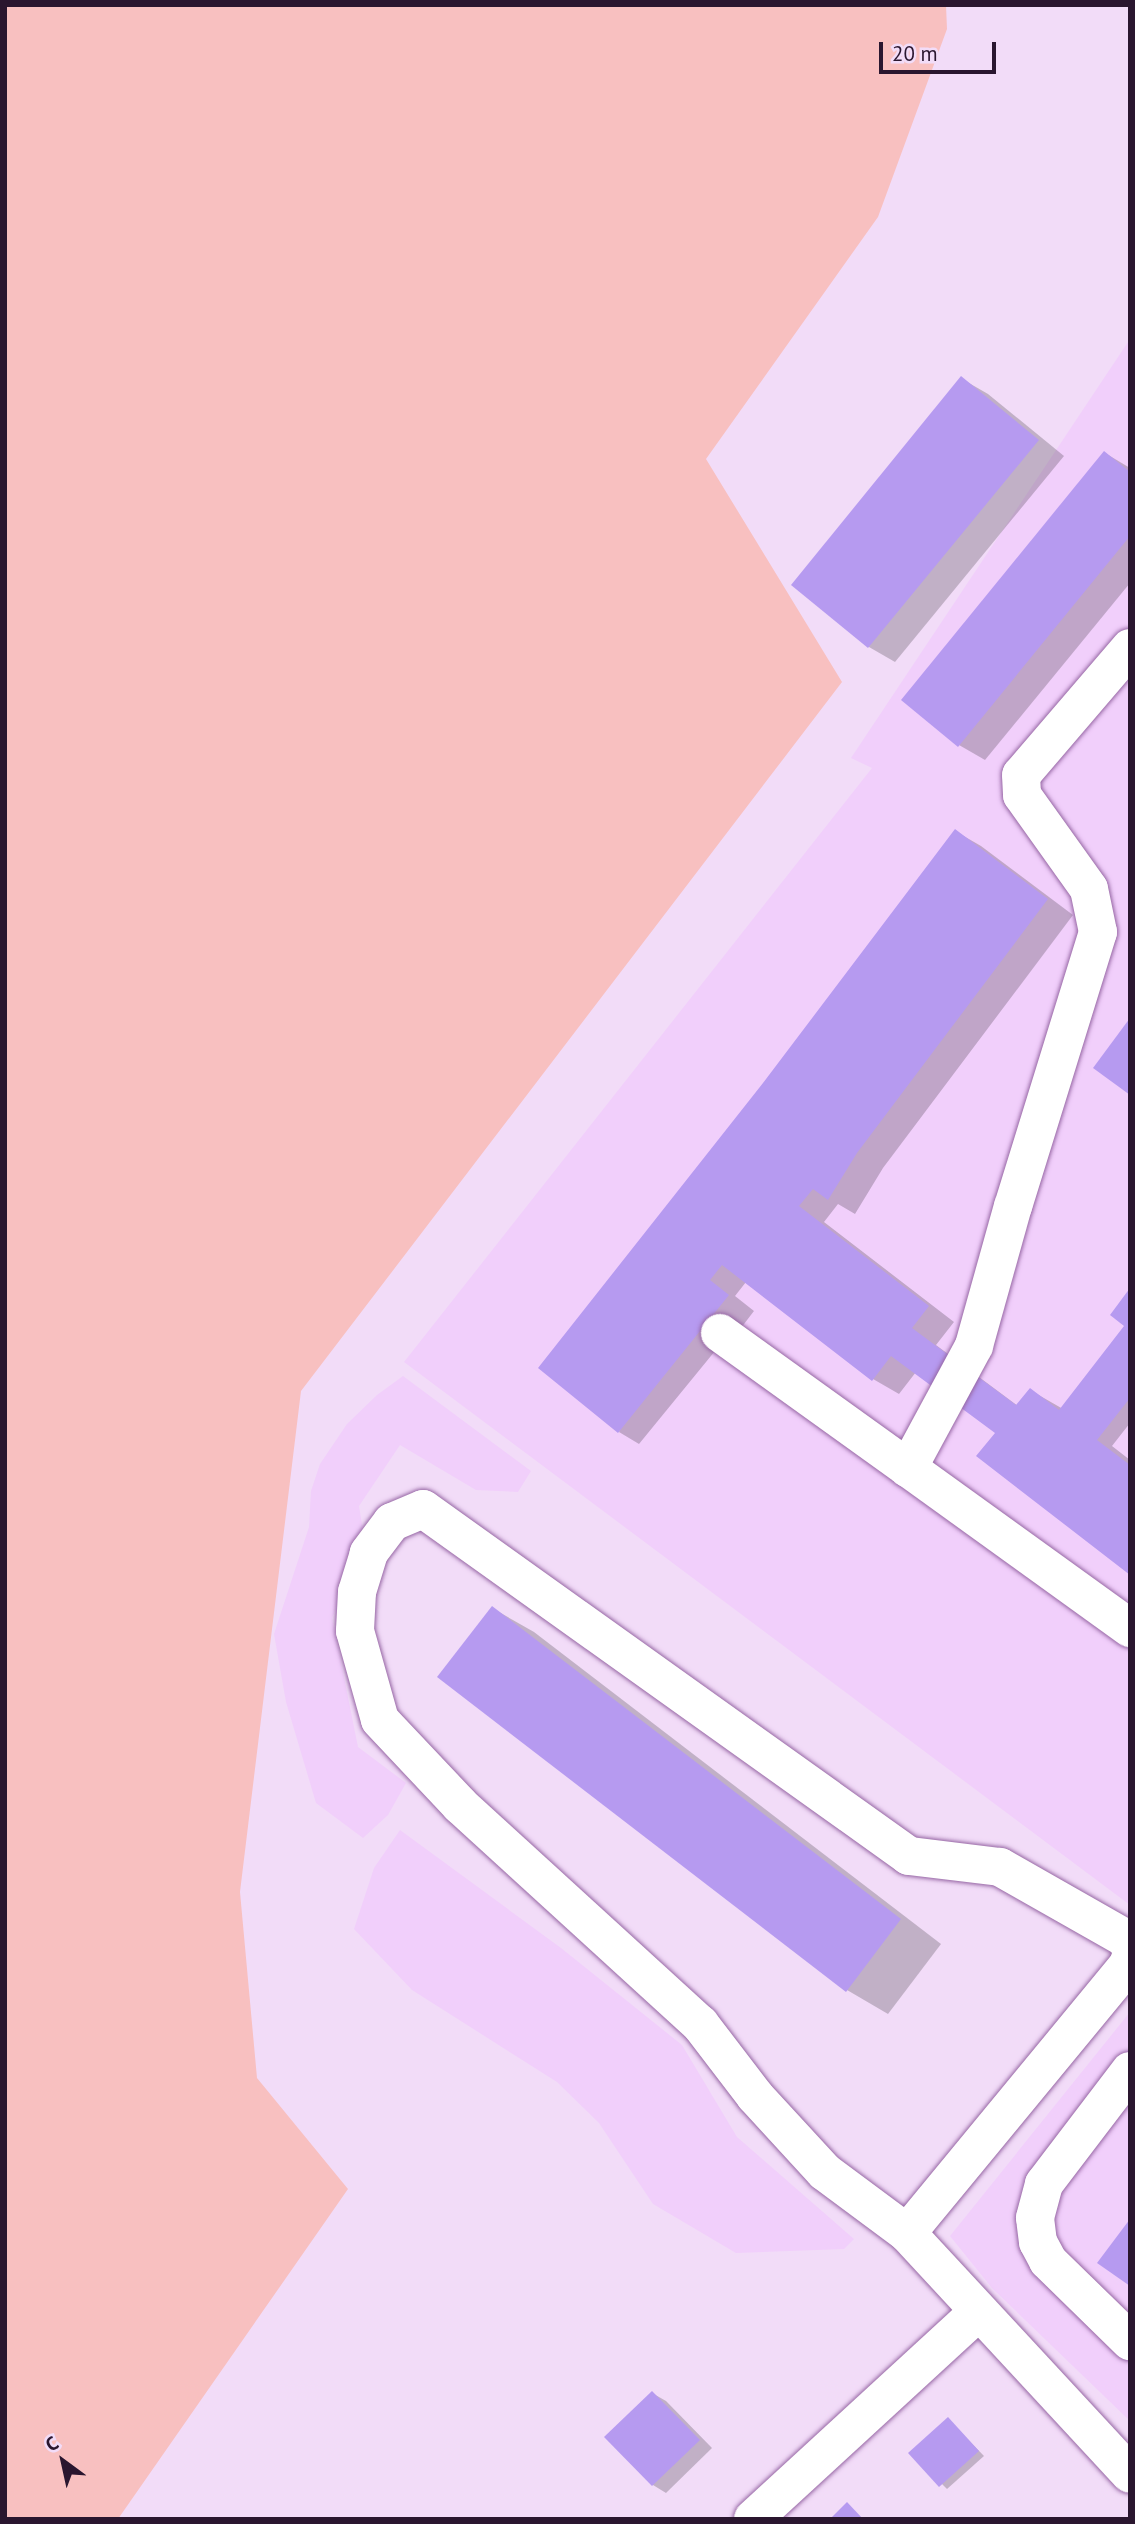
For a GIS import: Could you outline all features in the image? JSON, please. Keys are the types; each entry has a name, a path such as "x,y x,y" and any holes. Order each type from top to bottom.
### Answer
{"street":[{"path":"908,1468 974,1346 1013,1206 1098,932 1089,890 1022,795 1021,775 1130,648"},
{"path":"720,1333 1130,1628"},
{"path":"1130,1946 1125,1938 1000,1867 909,1856 423,1509 392,1522 369,1553 357,1592 355,1631 380,1720 460,1805 700,2024 755,2095 825,2172 907,2233 1130,2474"},
{"path":"907,2233 1128,1965 1130,1959"},
{"path":"1130,2071 1044,2184 1035,2218 1038,2242 1048,2261 1130,2341"},
{"path":"753,2519 978,2312"}],"shaded area":[{"path":"5,5 946,5 947,29 878,217 706,459 842,682 301,1391 240,1892 257,2078 348,2189 118,2519 5,2519"},
{"path":"1130,339 1130,1905 404,1362 872,768 851,758"},
{"path":"403,1376 531,1471 518,1492 476,1490 400,1445 359,1506 364,1537 332,1618 358,1747 406,1783 388,1815 363,1838 316,1803 286,1702 274,1634 309,1527 311,1491 320,1464 347,1424 377,1395"},
{"path":"400,1830 561,1948 682,2045 737,2137 854,2239 844,2249 736,2253 653,2204 599,2123 557,2082 412,1990 354,1929 374,1868"},
{"path":"1130,2012 1130,2421 992,2288 950,2236"}],"building":[{"path":"961,376 1039,440 868,648 791,585"},
{"path":"1104,451 1130,472 1130,536 958,747 901,700"},
{"path":"955,829 1048,899 857,1153 828,1200 813,1189 799,1206 929,1306 912,1328 1016,1405 1030,1388 1059,1410 1124,1326 1110,1315 1130,1288 1130,1398 1097,1440 1130,1465 1130,1575 976,1456 995,1433 891,1356 872,1381 722,1265 710,1280 729,1295 618,1433 538,1368 763,1083"},
{"path":"1130,1018 1130,1095 1093,1068"},
{"path":"492,1606 901,1919 846,1992 437,1677"},
{"path":"1130,2219 1130,2286 1097,2263"},
{"path":"652,2391 700,2440 652,2486 604,2437"},
{"path":"948,2417 979,2451 939,2487 908,2453"},
{"path":"847,2502 863,2519 830,2519"}]}
